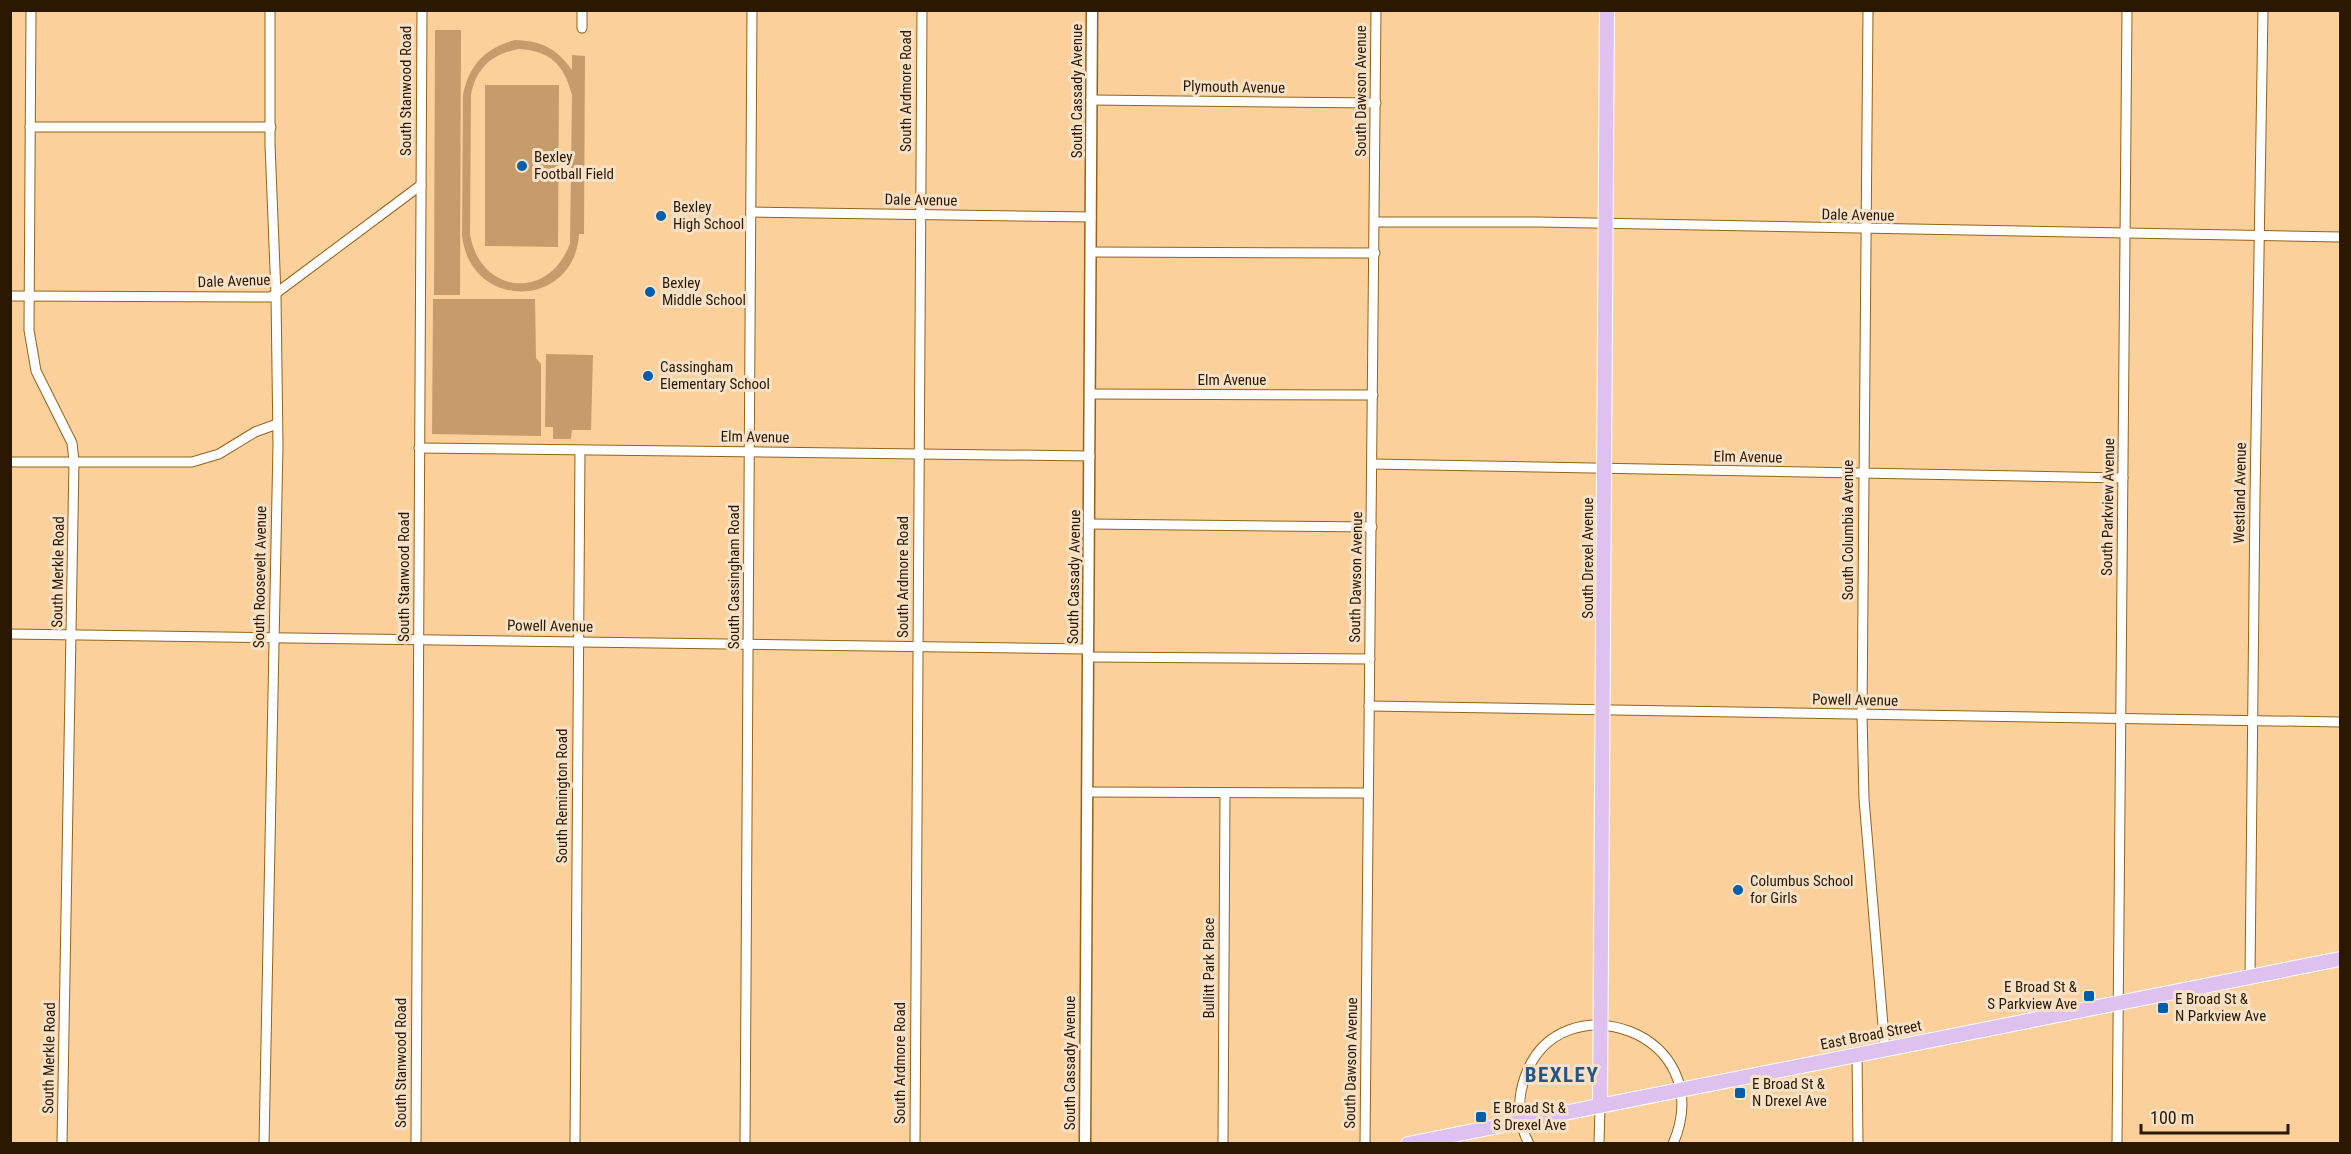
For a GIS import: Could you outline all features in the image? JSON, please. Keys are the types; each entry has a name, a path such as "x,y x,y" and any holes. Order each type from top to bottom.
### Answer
{"main road":[{"name":"South Drexel Avenue","path":"1599,1106 1607,10"},
{"name":"East Broad Street","path":"1408,1143 2340,959"}],"street":[{"name":"South Merkle Road","path":"31,10 27,296 29,330 36,371 72,443 74,461 62,1143"},
{"name":"South Roosevelt Avenue","path":"264,1143 278,424 270,10"},
{"name":"South Stanwood Road","path":"416,1143 422,10"},
{"path":"582,10 582,28"},
{"name":"South Cassingham Road","path":"745,1143 752,10"},
{"name":"South Ardmore Road","path":"915,1143 922,10"},
{"name":"South Cassady Avenue","path":"1085,1143 1092,10"},
{"name":"South Dawson Avenue","path":"1365,1143 1376,10"},
{"name":"South Columbia Avenue","path":"1868,10 1862,715 1864,799 1885,1048"},
{"name":"South Parkview Avenue","path":"2117,1143 2127,10"},
{"name":"Westland Avenue","path":"2250,977 2263,10"},
{"name":"Plymouth Avenue","path":"1091,100 1376,103"},
{"path":"30,127 271,127"},
{"name":"Dale Avenue","path":"10,296 263,298 276,295 421,185"},
{"name":"Dale Avenue","path":"751,212 1091,217"},
{"name":"Dale Avenue","path":"1375,222 2340,237"},
{"path":"1091,252 1374,253"},
{"name":"Elm Avenue","path":"1090,394 1373,396"},
{"path":"10,462 179,462 206,459 227,451 255,432 278,424"},
{"name":"Elm Avenue","path":"419,448 1090,456"},
{"name":"South Remington Road","path":"575,1143 580,450"},
{"name":"Elm Avenue","path":"1372,465 2123,478"},
{"path":"1089,524 1372,527"},
{"name":"Powell Avenue","path":"10,634 918,647 1088,653 1370,658"},
{"name":"Powell Avenue","path":"1369,706 2340,722"},
{"path":"1087,792 1368,793"},
{"name":"Bullitt Park Place","path":"1223,1143 1225,793"},
{"path":"1529,1143 1521,1121 1520,1105 1521,1087 1526,1073 1544,1047 1568,1032 1584,1026 1600,1024 1628,1029 1652,1043 1670,1063 1680,1090 1682,1108 1673,1143"},
{"path":"1857,1054 1857,1143"},
{"path":"1599,1106 1599,1143"}],"shaded area":[{"path":"435,30 461,30 460,295 434,295"},
{"path":"515,40 541,44 560,56 572,70 572,55 585,56 584,234 579,234 573,259 560,277 542,288 522,292 501,288 483,278 469,260 462,235 463,95 469,75 480,59 504,43","holes":["530,50 554,61 565,75 572,95 570,243 560,262 547,275 532,282 516,283 501,279 487,269 476,254 470,234 471,95 473,85 481,70 493,59 509,51"]},
{"name":"Bexley Football Field","path":"485,85 559,85 558,247 485,246"},
{"path":"433,299 535,299 536,358 541,364 541,436 432,434"},
{"path":"546,354 593,355 591,430 572,430 571,439 553,439 553,427 545,427"}],"place":[{"name":"Bexley Football Field","path":"522,166"},
{"name":"Bexley High School","path":"661,216"},
{"name":"Bexley Middle School","path":"650,292"},
{"name":"Cassingham Elementary School","path":"648,376"},
{"name":"Columbus School for Girls","path":"1738,890"},
{"name":"E Broad St & S Parkview Ave","path":"2089,996"},
{"name":"E Broad St & N Parkview Ave","path":"2163,1008"},
{"name":"E Broad St & N Drexel Ave","path":"1740,1093"},
{"name":"E Broad St & S Drexel Ave","path":"1481,1117"}],"district":[{"name":"BEXLEY","path":"1562,1075"}]}
